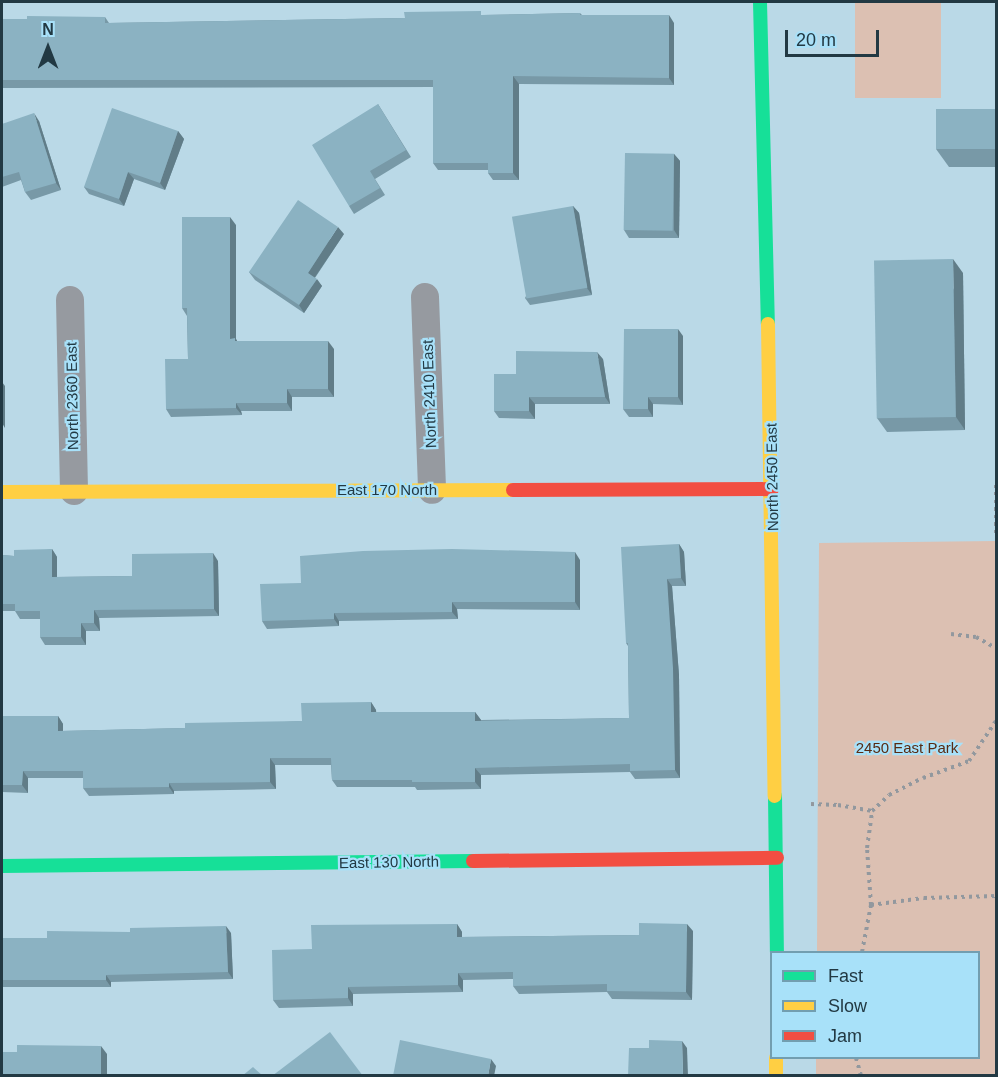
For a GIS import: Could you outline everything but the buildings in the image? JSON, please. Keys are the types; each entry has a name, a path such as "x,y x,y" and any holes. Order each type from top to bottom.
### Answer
{"street":[{"name":"North 2450 East","path":"760,2 772,489 777,951"},
{"name":"North 2410 East","path":"425,297 432,490"},
{"name":"North 2360 East","path":"70,300 74,491"},
{"name":"East 170 North","path":"2,492 772,489"},
{"name":"East 130 North","path":"2,866 777,858"},
{"path":"776,1059 776,1076"}],"path":[{"path":"996,484 996,535"},
{"path":"951,634 976,637 996,648"},
{"path":"862,951 871,905 867,848 872,812 889,795 923,778 969,761 996,721"},
{"path":"812,804 838,805 872,812"},
{"path":"871,905 924,898 996,896"},
{"path":"856,1059 861,1076"}],"green space":[{"path":"855,2 941,2 941,98 855,98"},
{"name":"2450 East Park","path":"996,541 996,1075 816,1075 816,1059 980,1059 980,951 817,951 819,543"}],"traffic: fast":[{"path":"760,2 768,324"},
{"path":"775,796 777,951"},
{"path":"2,866 473,861"}],"traffic: slow":[{"path":"768,324 775,796"},
{"path":"2,492 513,490"},
{"path":"776,1059 776,1076"}],"traffic: jam":[{"path":"513,490 772,489"},
{"path":"473,861 777,858"}]}
